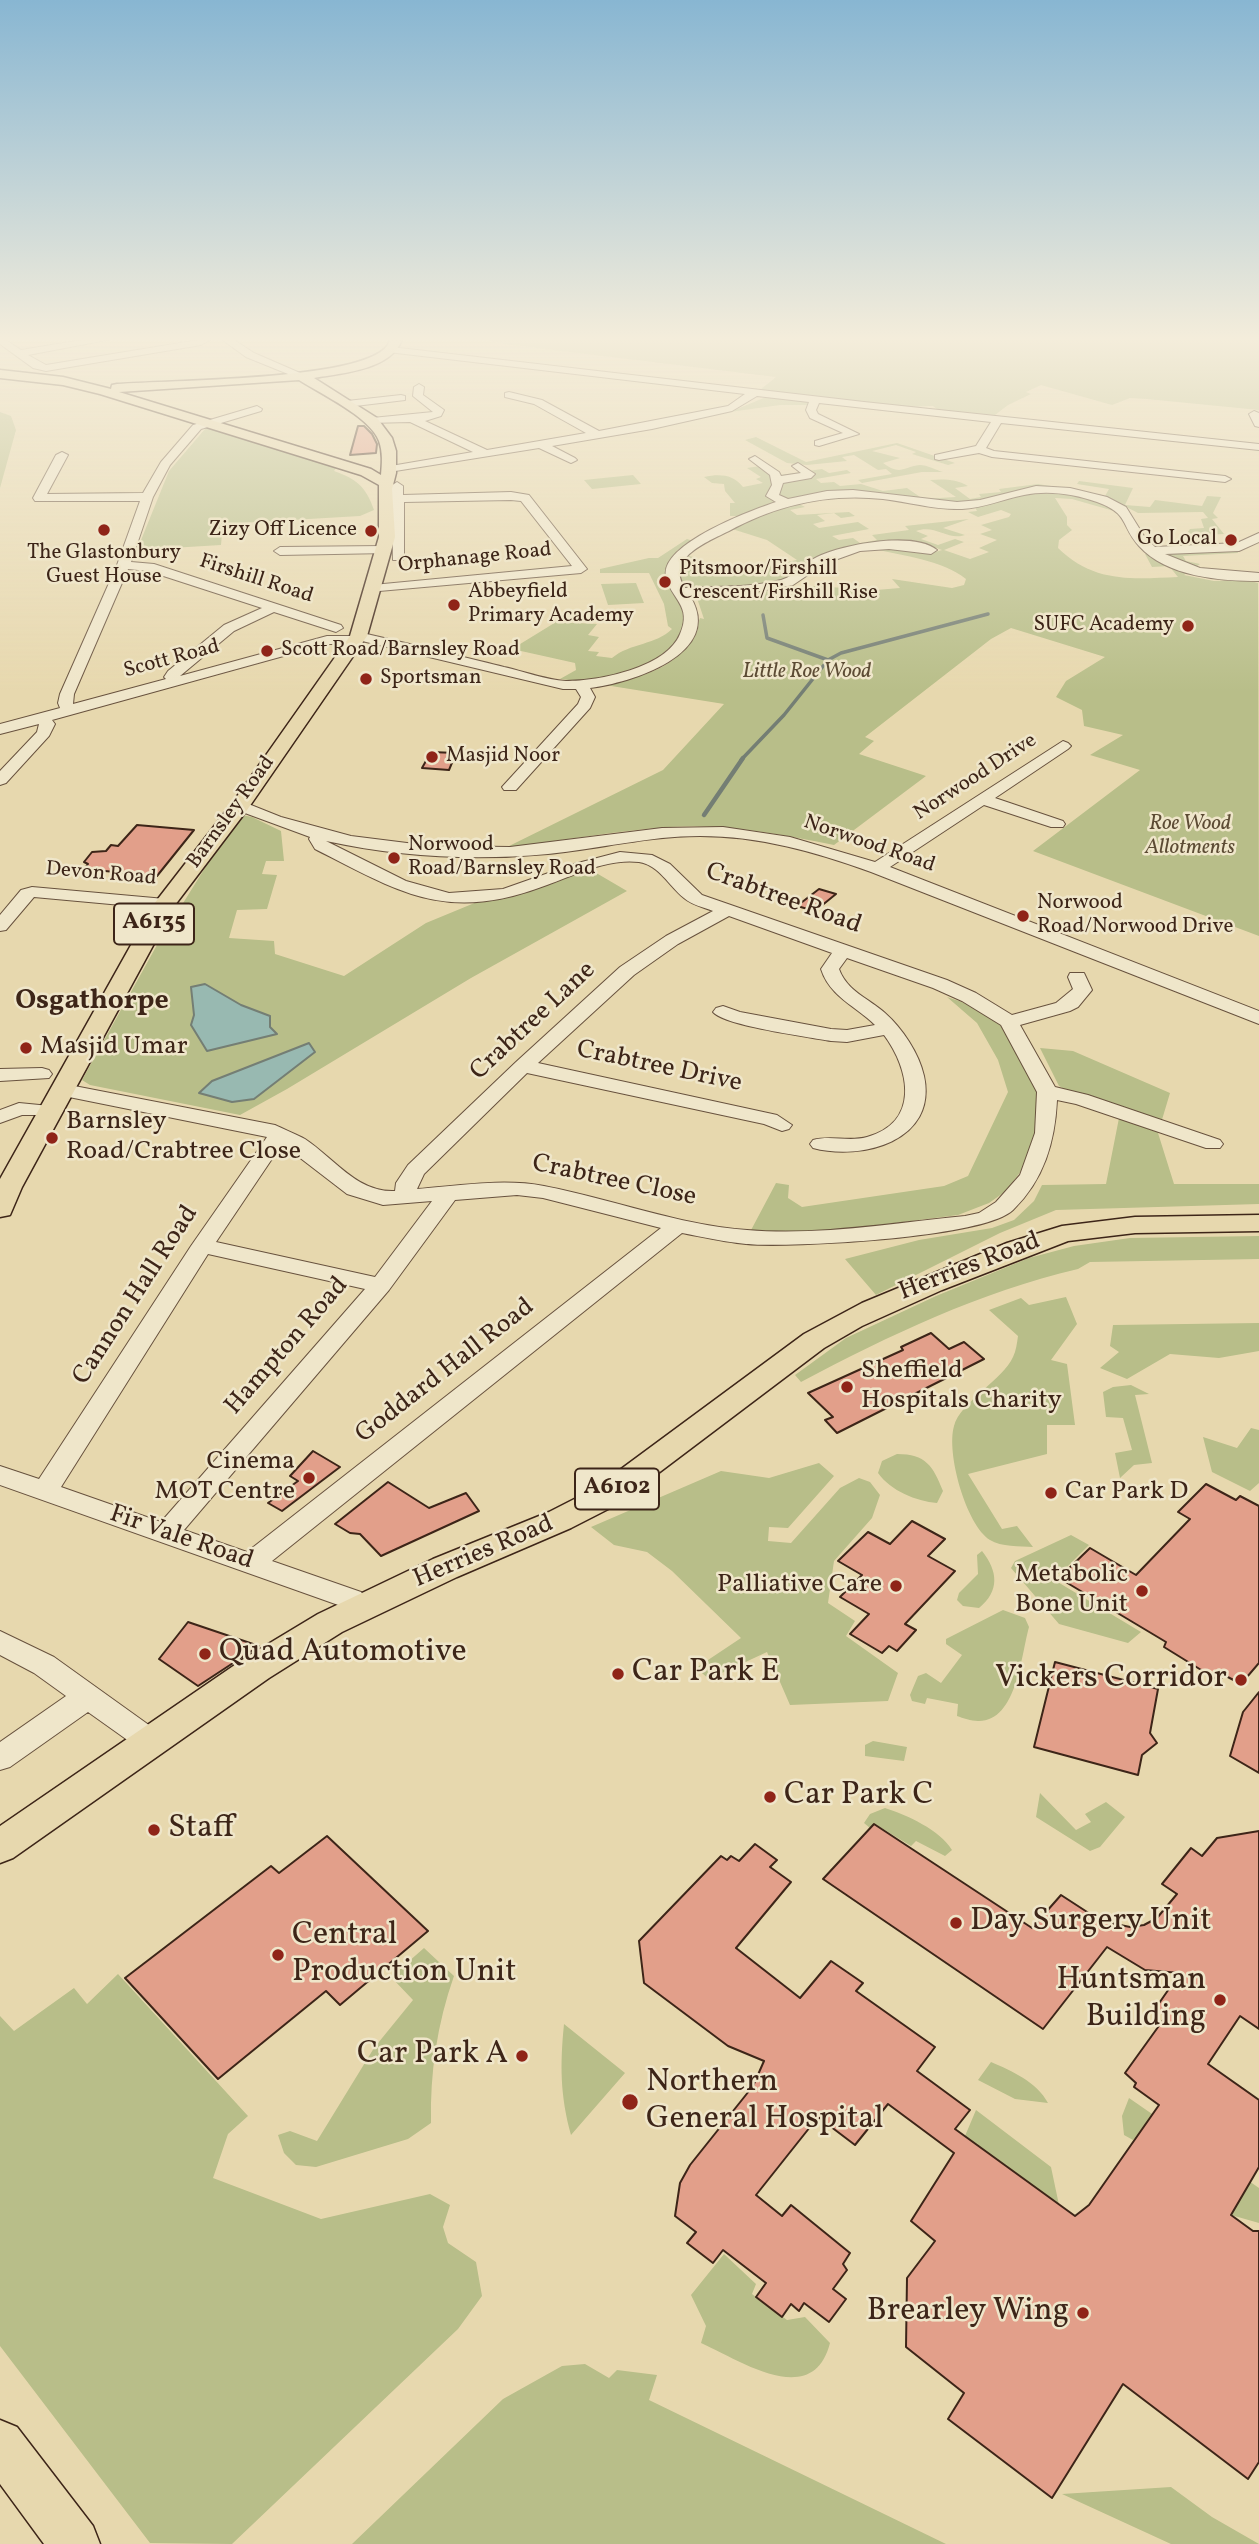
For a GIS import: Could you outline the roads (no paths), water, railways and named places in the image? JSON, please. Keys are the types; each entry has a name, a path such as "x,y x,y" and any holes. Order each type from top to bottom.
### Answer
{"main road":[{"path":"307,455 389,486"},
{"name":"Barnsley Road","path":"0,1209 9,1187 165,904 240,806 357,638 373,589 391,554 387,537 387,455"},
{"name":"Herries Road","path":"0,1847 257,1668 360,1607 445,1568 505,1545 605,1497 814,1341 885,1302 1039,1240 1067,1233 1120,1226 1259,1223"},
{"path":"0,2444 75,2544"}],"street":[{"path":"62,455 39,498 147,497"},
{"path":"69,710 65,703 67,694 123,565 147,497 173,455"},
{"path":"389,486 485,455"},
{"path":"560,455 570,460"},
{"path":"939,457 951,455"},
{"path":"999,455 1225,479"},
{"path":"755,459 775,474 778,480 772,496 785,502 852,493 931,504 966,505 989,502 1024,491 1066,491 1091,496 1122,509 1133,520 1144,544 1152,551 1192,569 1220,575 1259,577"},
{"path":"778,480 807,476 807,470 798,466"},
{"name":"Orphanage Road","path":"373,589 581,569 521,496 389,486"},
{"name":"Scott Road","path":"0,729 327,640 357,638 549,682 581,685 635,673 673,653 690,628 690,609 673,581 671,571 675,560 684,551 738,521 785,502"},
{"path":"1152,551 1239,547 1259,537"},
{"path":"680,592 785,583 804,575 819,561 854,548 899,545 931,551"},
{"path":"280,551 391,554"},
{"name":"Firshill Road","path":"123,565 149,567 336,628"},
{"path":"176,681 171,677 173,674 229,628 274,608"},
{"path":"510,787 585,705 588,697 581,685"},
{"path":"0,780 44,733 47,724 43,718"},
{"name":"Norwood Drive","path":"877,868 1063,746"},
{"path":"982,799 1057,824"},
{"name":"Norwood Road","path":"240,806 281,823 321,834 388,846 469,853 548,849 653,834 704,831 814,847 877,868 1259,1018"},
{"name":"Crabtree Road","path":"321,834 317,839 321,845 426,895 465,898 489,897 570,870 638,856 660,864 684,891 696,899 940,984 969,997 1009,1022 1047,1092"},
{"name":"Devon Road","path":"0,926 27,894 32,892 165,904"},
{"name":"Crabtree Lane","path":"404,1198 407,1183 416,1170 523,1066 648,955 726,911"},
{"path":"820,1144 855,1146 874,1143 893,1135 905,1123 914,1107 916,1091 914,1076 899,1043 888,1028 831,976 830,969 844,950"},
{"path":"1009,1022 1071,1003 1083,990 1077,977"},
{"path":"723,1012 735,1017 831,1035 847,1036 888,1028"},
{"name":"Crabtree Drive","path":"523,1066 770,1119 782,1125"},
{"path":"0,1075 42,1074"},
{"path":"1047,1092 1081,1098 1213,1144"},
{"name":"Crabtree Close","path":"0,1117 19,1109 59,1100 279,1134 298,1144 355,1189 383,1198 504,1189 542,1192 678,1226 745,1237 799,1239 965,1223 986,1218 1004,1206 1030,1176 1045,1133 1047,1092"},
{"name":"Cannon Hall Road","path":"45,1491 202,1246 279,1134"},
{"name":"Hampton Road","path":"165,1534 381,1285 434,1216 447,1194"},
{"name":"Goddard Hall Road","path":"250,1564 678,1226"},
{"path":"202,1246 381,1285"},
{"name":"Fir Vale Road","path":"0,1475 351,1599 360,1607"},
{"path":"0,1642 44,1665 150,1741"},
{"path":"0,1758 88,1697"}],"water":[{"path":"205,984 241,1005 270,1016 270,1027 277,1034 207,1051 191,1025 194,1015 191,987"},
{"path":"309,1043 315,1052 254,1099 232,1102 199,1093 212,1081"}],"waterway":[{"path":"828,660 841,653 988,614"},
{"path":"763,615 767,638 828,660"},
{"path":"741,760 784,715 828,660"},
{"path":"704,815 743,758"}],"place":[{"name":"The Glastonbury Guest House","path":"104,530"},
{"name":"Zizy Off Licence","path":"371,531"},
{"name":"Go Local","path":"1231,540"},
{"name":"Pitsmoor/Firshill Crescent/Firshill Rise","path":"665,582"},
{"name":"Abbeyfield Primary Academy","path":"454,605"},
{"name":"SUFC Academy","path":"1188,626"},
{"name":"Scott Road/Barnsley Road","path":"267,651"},
{"name":"Sportsman","path":"366,679"},
{"name":"Masjid Noor","path":"432,757"},
{"name":"Norwood Road/Barnsley Road","path":"394,858"},
{"name":"Norwood Road/Norwood Drive","path":"1023,916"},
{"name":"Masjid Umar","path":"26,1048"},
{"name":"Barnsley Road/Crabtree Close","path":"52,1138"},
{"name":"Sheffield Hospitals Charity","path":"847,1387"},
{"name":"Cinema MOT Centre","path":"309,1478"},
{"name":"Car Park D","path":"1051,1493"},
{"name":"Palliative Care","path":"896,1586"},
{"name":"Metabolic Bone Unit","path":"1142,1591"},
{"name":"Quad Automotive","path":"205,1654"},
{"name":"Car Park E","path":"618,1674"},
{"name":"Vickers Corridor","path":"1241,1680"},
{"name":"Car Park C","path":"770,1797"},
{"name":"Staff","path":"154,1830"},
{"name":"Day Surgery Unit","path":"956,1923"},
{"name":"Central Production Unit","path":"278,1955"},
{"name":"Huntsman Building","path":"1220,2000"},
{"name":"Car Park A","path":"522,2056"},
{"name":"Northern General Hospital","path":"630,2102"},
{"name":"Brearley Wing","path":"1083,2313"}],"district":[{"name":"Osgathorpe","path":"92,1003"}],"park label":[{"name":"Little Roe Wood","path":"807,673"},
{"name":"Roe Wood Allotments","path":"1190,837"}]}
